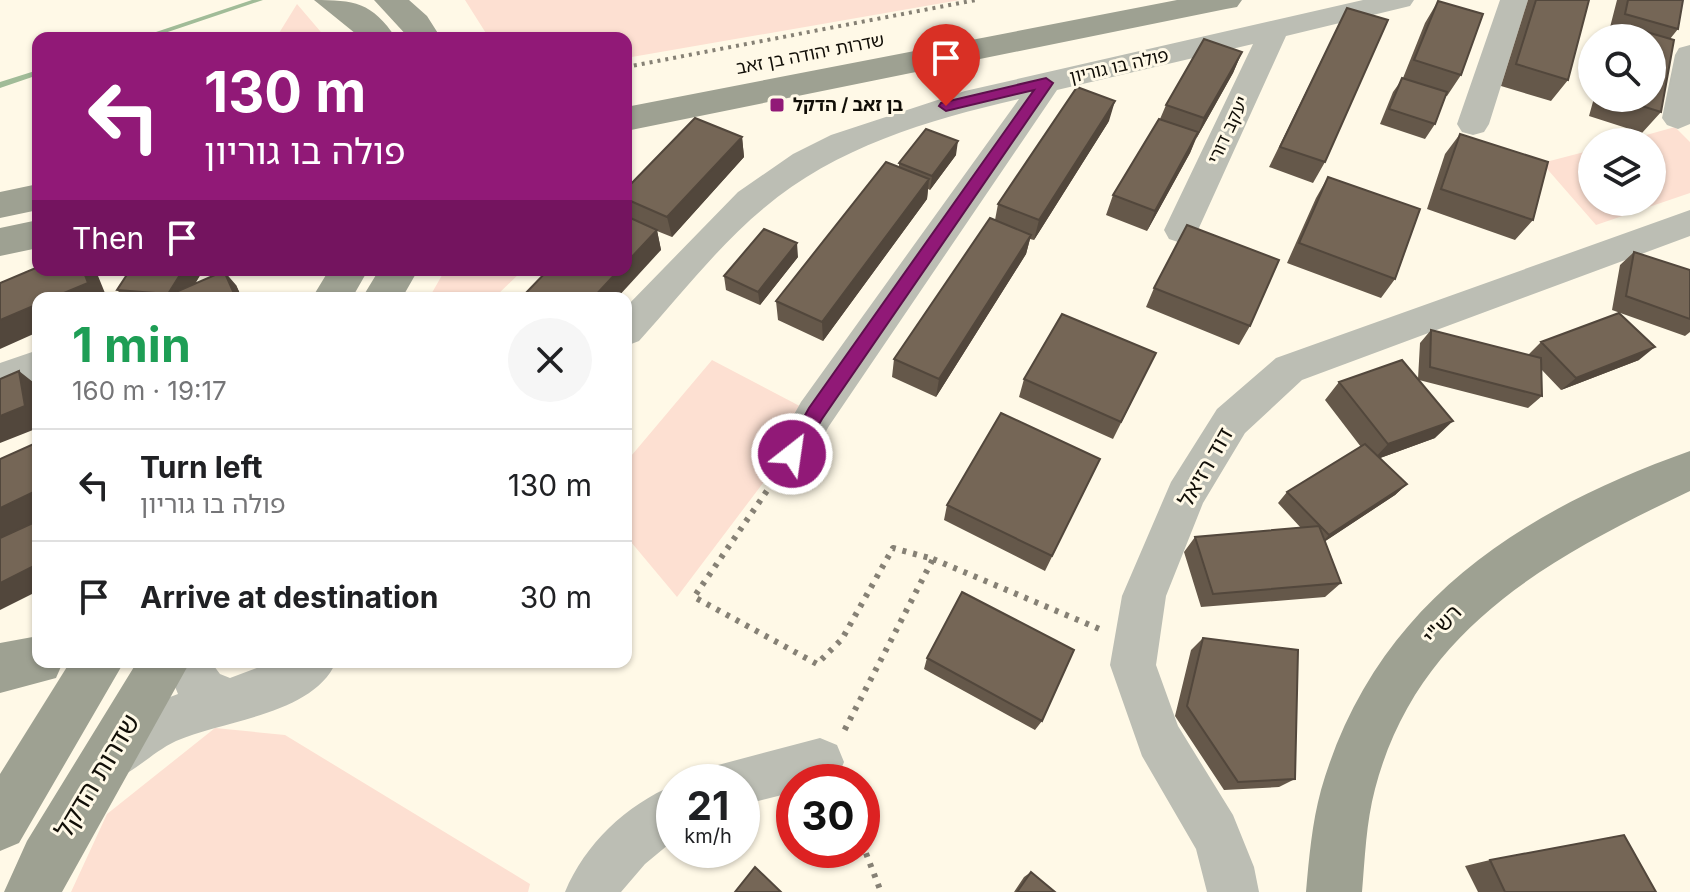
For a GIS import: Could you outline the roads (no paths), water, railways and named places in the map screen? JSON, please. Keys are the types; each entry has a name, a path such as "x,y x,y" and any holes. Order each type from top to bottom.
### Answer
{"main road":[{"path":"330,0 354,13 374,32"},
{"path":"390,0 416,23 421,32"},
{"name":"שדרות יהודה בן זאב","path":"632,88 1087,0"},
{"name":"שדרות יהודה בן זאב","path":"632,118 1226,0"},
{"path":"0,205 32,198"},
{"path":"0,242 32,235"},
{"name":"רש\"י","path":"1334,892 1349,788 1384,700 1428,635 1474,590 1535,545 1690,470"},
{"path":"0,668 32,662"},
{"path":"0,824 95,668"},
{"name":"שדרות הדקל","path":"32,892 161,668"}],"street":[{"name":"פולה בו גוריון","path":"632,325 739,211 797,167 863,136 946,106 1400,0"},
{"path":"1473,124 1514,0"},
{"name":"יעקב דורי","path":"1181,230 1274,30"},
{"path":"1678,118 1690,55"},
{"path":"792,454 815,414 1046,83"},
{"name":"דוד רזיאל","path":"1233,892 1229,867 1215,833 1159,739 1133,665 1144,596 1186,495 1231,421 1289,369 1690,223"},
{"path":"0,379 32,367"},
{"path":"190,668 201,688 215,699 234,702"},
{"path":"101,769 131,739 150,726 234,702 288,682 306,668"},
{"path":"760,776 820,762"},
{"path":"591,892 604,869 656,822"}],"waterway":[{"path":"160,32 259,0"},
{"path":"0,85 32,74"}],"place":[{"name":"בן זאב / הדקל","path":"777,105"}]}
